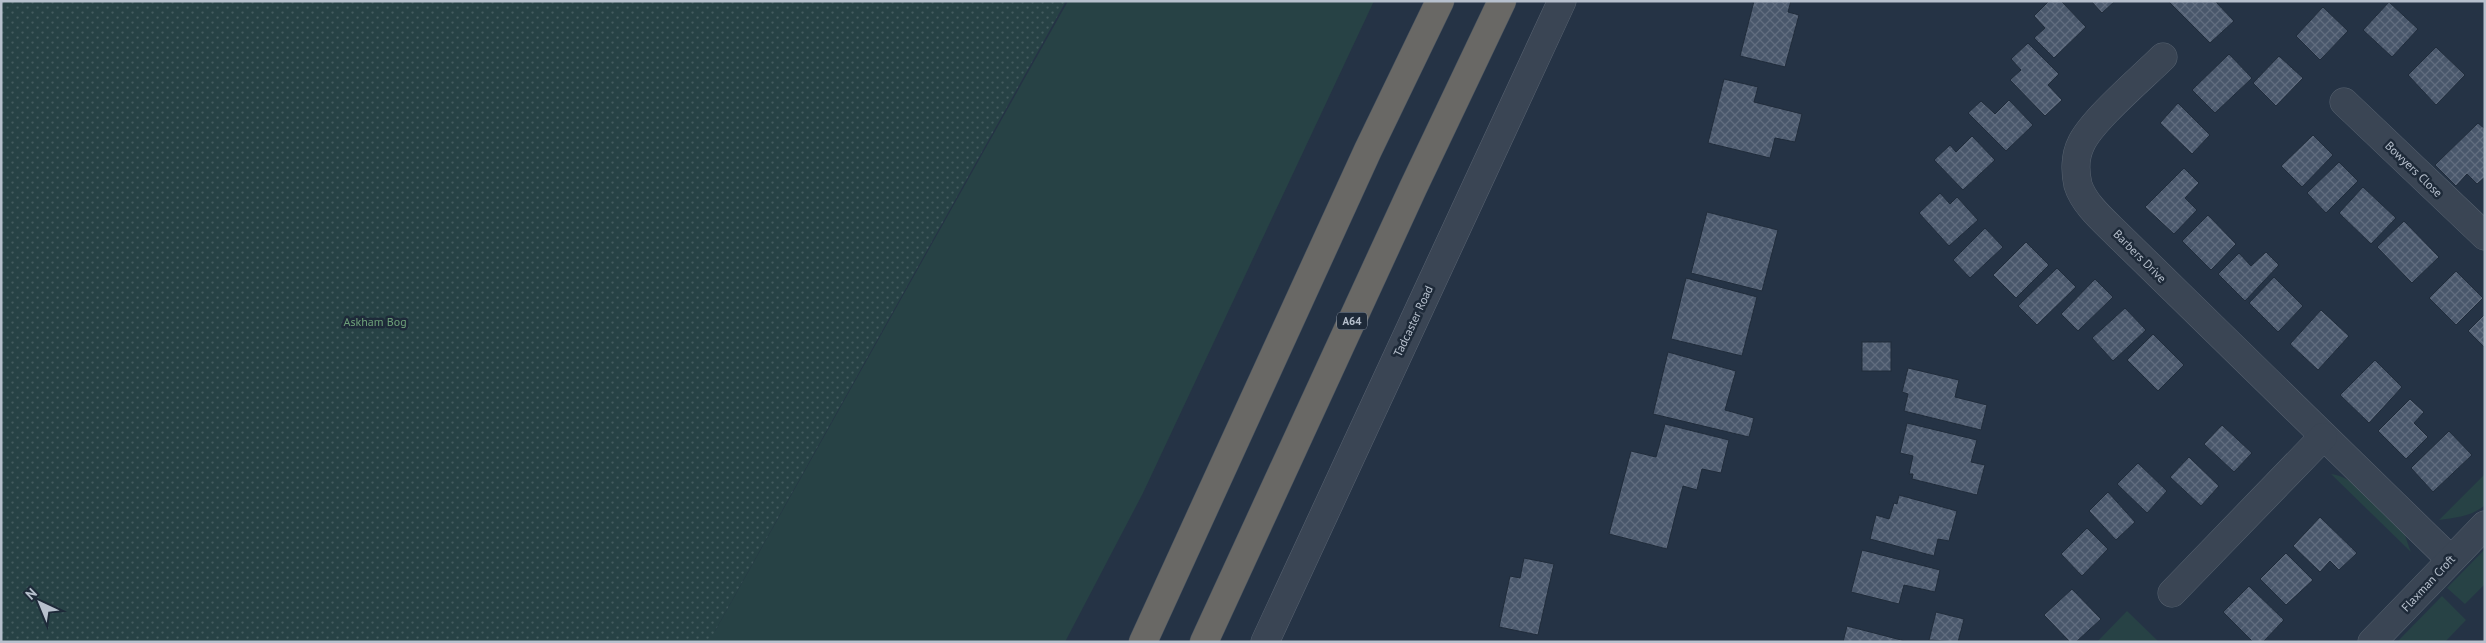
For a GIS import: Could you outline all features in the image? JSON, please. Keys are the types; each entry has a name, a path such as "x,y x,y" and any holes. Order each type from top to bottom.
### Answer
{"highway":[{"path":"1144,642 1368,150 1440,1"},
{"name":"A64","path":"1204,642 1417,179 1502,1"}],"street":[{"name":"Tadcaster Road","path":"1265,642 1562,1"},
{"name":"Barbers Drive","path":"2163,57 2097,123 2081,143 2075,166 2079,187 2092,208 2117,234 2450,559"},
{"name":"Bowyers Close","path":"2344,102 2485,236"},
{"path":"2172,593 2323,437"},
{"name":"Flaxman Croft","path":"2372,642 2450,559 2485,525"}],"green space":[{"name":"Askham Bog","path":"1,1 1066,1 715,631 715,642 1,642"},
{"path":"1068,1 1374,1 1143,493 1065,642 715,642 715,631"},
{"path":"2331,474 2350,481 2372,497 2391,516 2404,533 2411,552"},
{"path":"2485,474 2485,505 2469,514 2439,520"},
{"path":"2485,549 2485,584 2465,604 2447,588"},
{"path":"2442,596 2466,620 2445,642 2397,642"},
{"path":"2127,611 2159,642 2097,642"}],"building":[{"path":"1754,1 1791,1 1788,12 1799,15 1785,67 1740,56"},
{"path":"2049,1 2061,1 2086,27 2054,58 2034,38 2045,28 2034,16"},
{"path":"2091,1 2115,1 2102,13"},
{"path":"2168,1 2215,1 2234,21 2210,43"},
{"path":"2389,2 2418,29 2392,57 2363,30"},
{"path":"2323,7 2348,31 2320,60 2296,36"},
{"path":"2028,43 2059,74 2048,85 2062,100 2045,116 2010,80 2021,70 2011,59"},
{"path":"2436,47 2465,75 2436,105 2408,75"},
{"path":"2229,54 2252,78 2215,113 2192,90"},
{"path":"2279,56 2303,78 2276,106 2253,83"},
{"path":"1724,79 1758,87 1754,102 1802,114 1795,142 1775,138 1770,158 1708,143"},
{"path":"2009,100 2033,125 2006,151 1968,113 1981,101 1995,114"},
{"path":"2178,103 2210,135 2192,154 2160,123"},
{"path":"2478,123 2485,129 2485,177 2477,184 2467,174 2456,186 2435,165"},
{"path":"2313,135 2333,155 2302,187 2281,166"},
{"path":"1972,136 1995,160 1963,190 1934,160 1950,145 1956,152"},
{"path":"2339,162 2358,181 2326,213 2307,193"},
{"path":"2184,168 2199,183 2185,198 2197,210 2174,234 2145,207"},
{"path":"2363,187 2396,218 2371,244 2339,213"},
{"path":"1940,193 1950,204 1957,197 1978,220 1949,246 1919,213"},
{"path":"1707,212 1778,230 1762,291 1691,273"},
{"path":"2208,215 2236,244 2211,270 2182,241"},
{"path":"2404,221 2439,257 2412,283 2377,247"},
{"path":"1985,228 2003,247 1970,278 1953,260"},
{"path":"2026,242 2049,265 2016,298 1993,275"},
{"path":"2266,252 2279,265 2245,301 2218,274 2239,253 2251,266"},
{"path":"2057,268 2076,287 2037,325 2018,306"},
{"path":"2456,271 2483,298 2456,325 2429,298"},
{"path":"2274,277 2303,306 2278,332 2249,303"},
{"path":"1686,278 1757,297 1742,356 1671,339"},
{"path":"2095,279 2113,297 2078,331 2061,314"},
{"path":"2125,308 2146,330 2113,361 2092,338"},
{"path":"2321,310 2349,336 2318,370 2290,344"},
{"path":"2485,314 2485,348 2468,331"},
{"path":"2153,334 2184,365 2158,391 2127,360"},
{"path":"1862,342 1891,342 1891,371 1862,371"},
{"path":"1668,352 1736,371 1725,410 1754,418 1749,437 1653,414"},
{"path":"2375,360 2402,387 2369,423 2340,395"},
{"path":"1908,368 1959,380 1955,397 1987,405 1981,430 1904,411 1908,394 1902,392"},
{"path":"2410,399 2424,412 2414,423 2428,437 2406,459 2378,431"},
{"path":"1907,423 1977,440 1971,462 1985,465 1977,495 1912,479 1913,474 1909,474 1913,456 1900,453"},
{"path":"1665,424 1729,440 1721,473 1702,469 1697,490 1683,486 1667,549 1609,534 1631,451 1656,457"},
{"path":"2222,425 2252,453 2234,472 2204,444"},
{"path":"2449,431 2472,455 2433,492 2411,468"},
{"path":"2189,457 2219,486 2201,506 2170,477"},
{"path":"2138,463 2167,491 2147,513 2117,484"},
{"path":"2108,492 2135,522 2116,540 2089,511"},
{"path":"1899,495 1957,511 1949,541 1938,539 1934,556 1870,539 1876,515 1889,519 1894,503 1897,504"},
{"path":"2320,517 2357,553 2339,570 2330,561 2320,572 2293,546"},
{"path":"2087,528 2108,549 2082,576 2061,554"},
{"path":"1862,550 1940,570 1935,592 1904,585 1899,604 1851,592"},
{"path":"2286,553 2313,580 2286,605 2260,579"},
{"path":"1524,558 1554,564 1538,635 1499,627 1510,576 1520,578"},
{"path":"2249,586 2284,620 2263,642 2253,642 2223,612"},
{"path":"2072,589 2101,619 2076,642 2070,642 2044,615"},
{"path":"1936,612 1964,619 1958,642 1929,640"},
{"path":"1847,626 1909,642 1843,642"}]}
